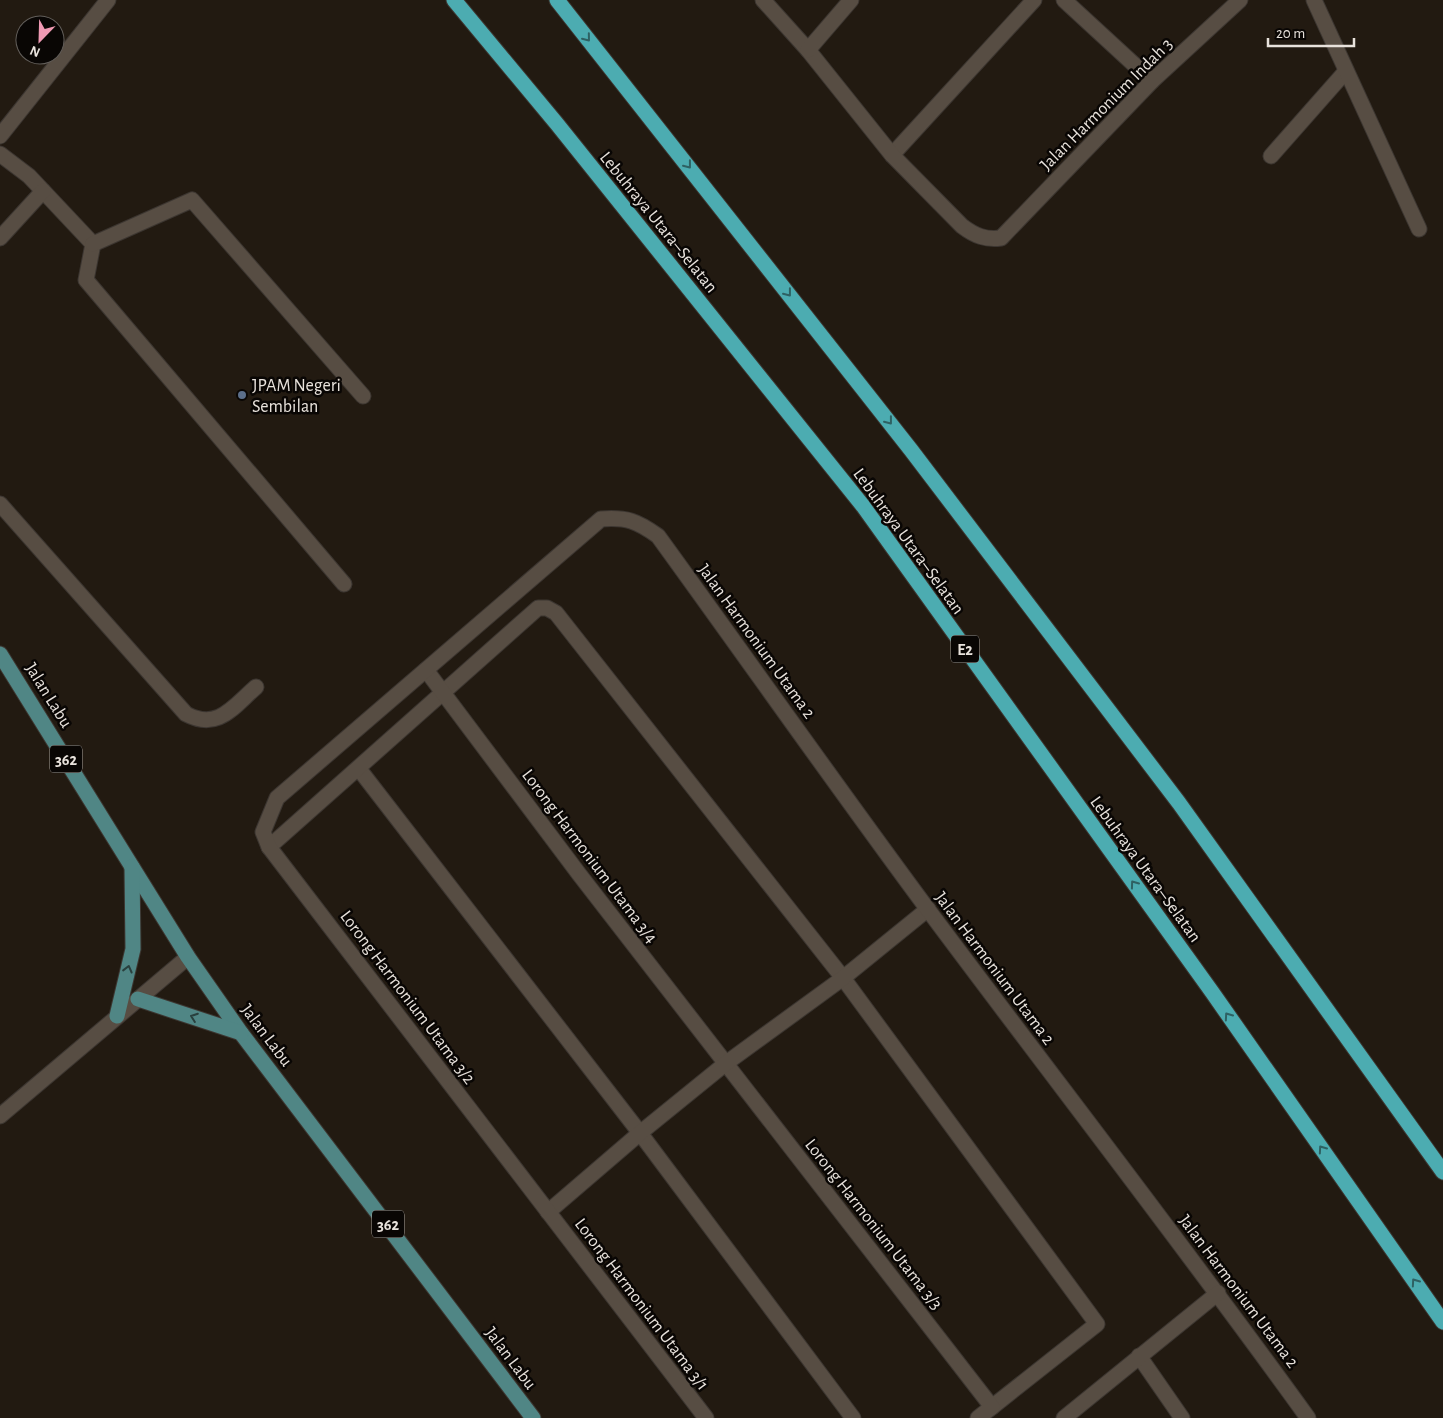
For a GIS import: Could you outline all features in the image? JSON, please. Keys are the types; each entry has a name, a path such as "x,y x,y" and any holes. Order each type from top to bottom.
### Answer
{"highway":[{"name":"Lebuhraya Utara–Selatan","path":"454,0 557,124 863,506 1212,992 1443,1322"},
{"path":"557,0 911,450 1179,803 1443,1172"}],"main road":[{"name":"Jalan Labu","path":"0,654 188,957 241,1033 533,1418"},
{"path":"117,1016 133,949 134,912 131,864"},
{"path":"138,999 241,1033"}],"street":[{"path":"0,136 108,0"},
{"path":"762,0 808,50 892,155 1034,0"},
{"path":"808,50 852,0"},
{"path":"1064,0 1152,81"},
{"name":"Jalan Harmonium Indah 3","path":"892,155 967,230 981,237 1001,238 1152,81 1240,0"},
{"path":"1314,0 1419,229"},
{"path":"1271,156 1346,71"},
{"path":"0,154 29,176 93,244"},
{"path":"0,238 44,191"},
{"path":"93,244 192,200 363,396"},
{"path":"93,244 86,280 344,584"},
{"path":"0,504 186,714 206,722 218,720 256,687"},
{"name":"Jalan Harmonium Utama 2","path":"426,670 602,519 622,518 640,523 658,536 928,909 1218,1293 1308,1418"},
{"path":"426,670 278,798 263,832 269,847 359,769 442,691 538,608 547,608 556,613 844,978 1097,1324 978,1418"},
{"name":"Lorong Harmonium Utama 3/4","path":"426,670 725,1064"},
{"path":"359,769 640,1133 853,1418"},
{"name":"Lorong Harmonium Utama 3/2","path":"269,847 548,1212"},
{"path":"548,1212 640,1133 725,1064 844,978 928,909"},
{"path":"0,1116 188,957"},
{"name":"Lorong Harmonium Utama 3/3","path":"725,1064 992,1407"},
{"name":"Lorong Harmonium Utama 3/1","path":"548,1212 706,1418"},
{"path":"1064,1418 1218,1293"},
{"path":"1139,1356 1182,1418"}],"place":[{"name":"JPAM Negeri Sembilan","path":"242,395"}]}
